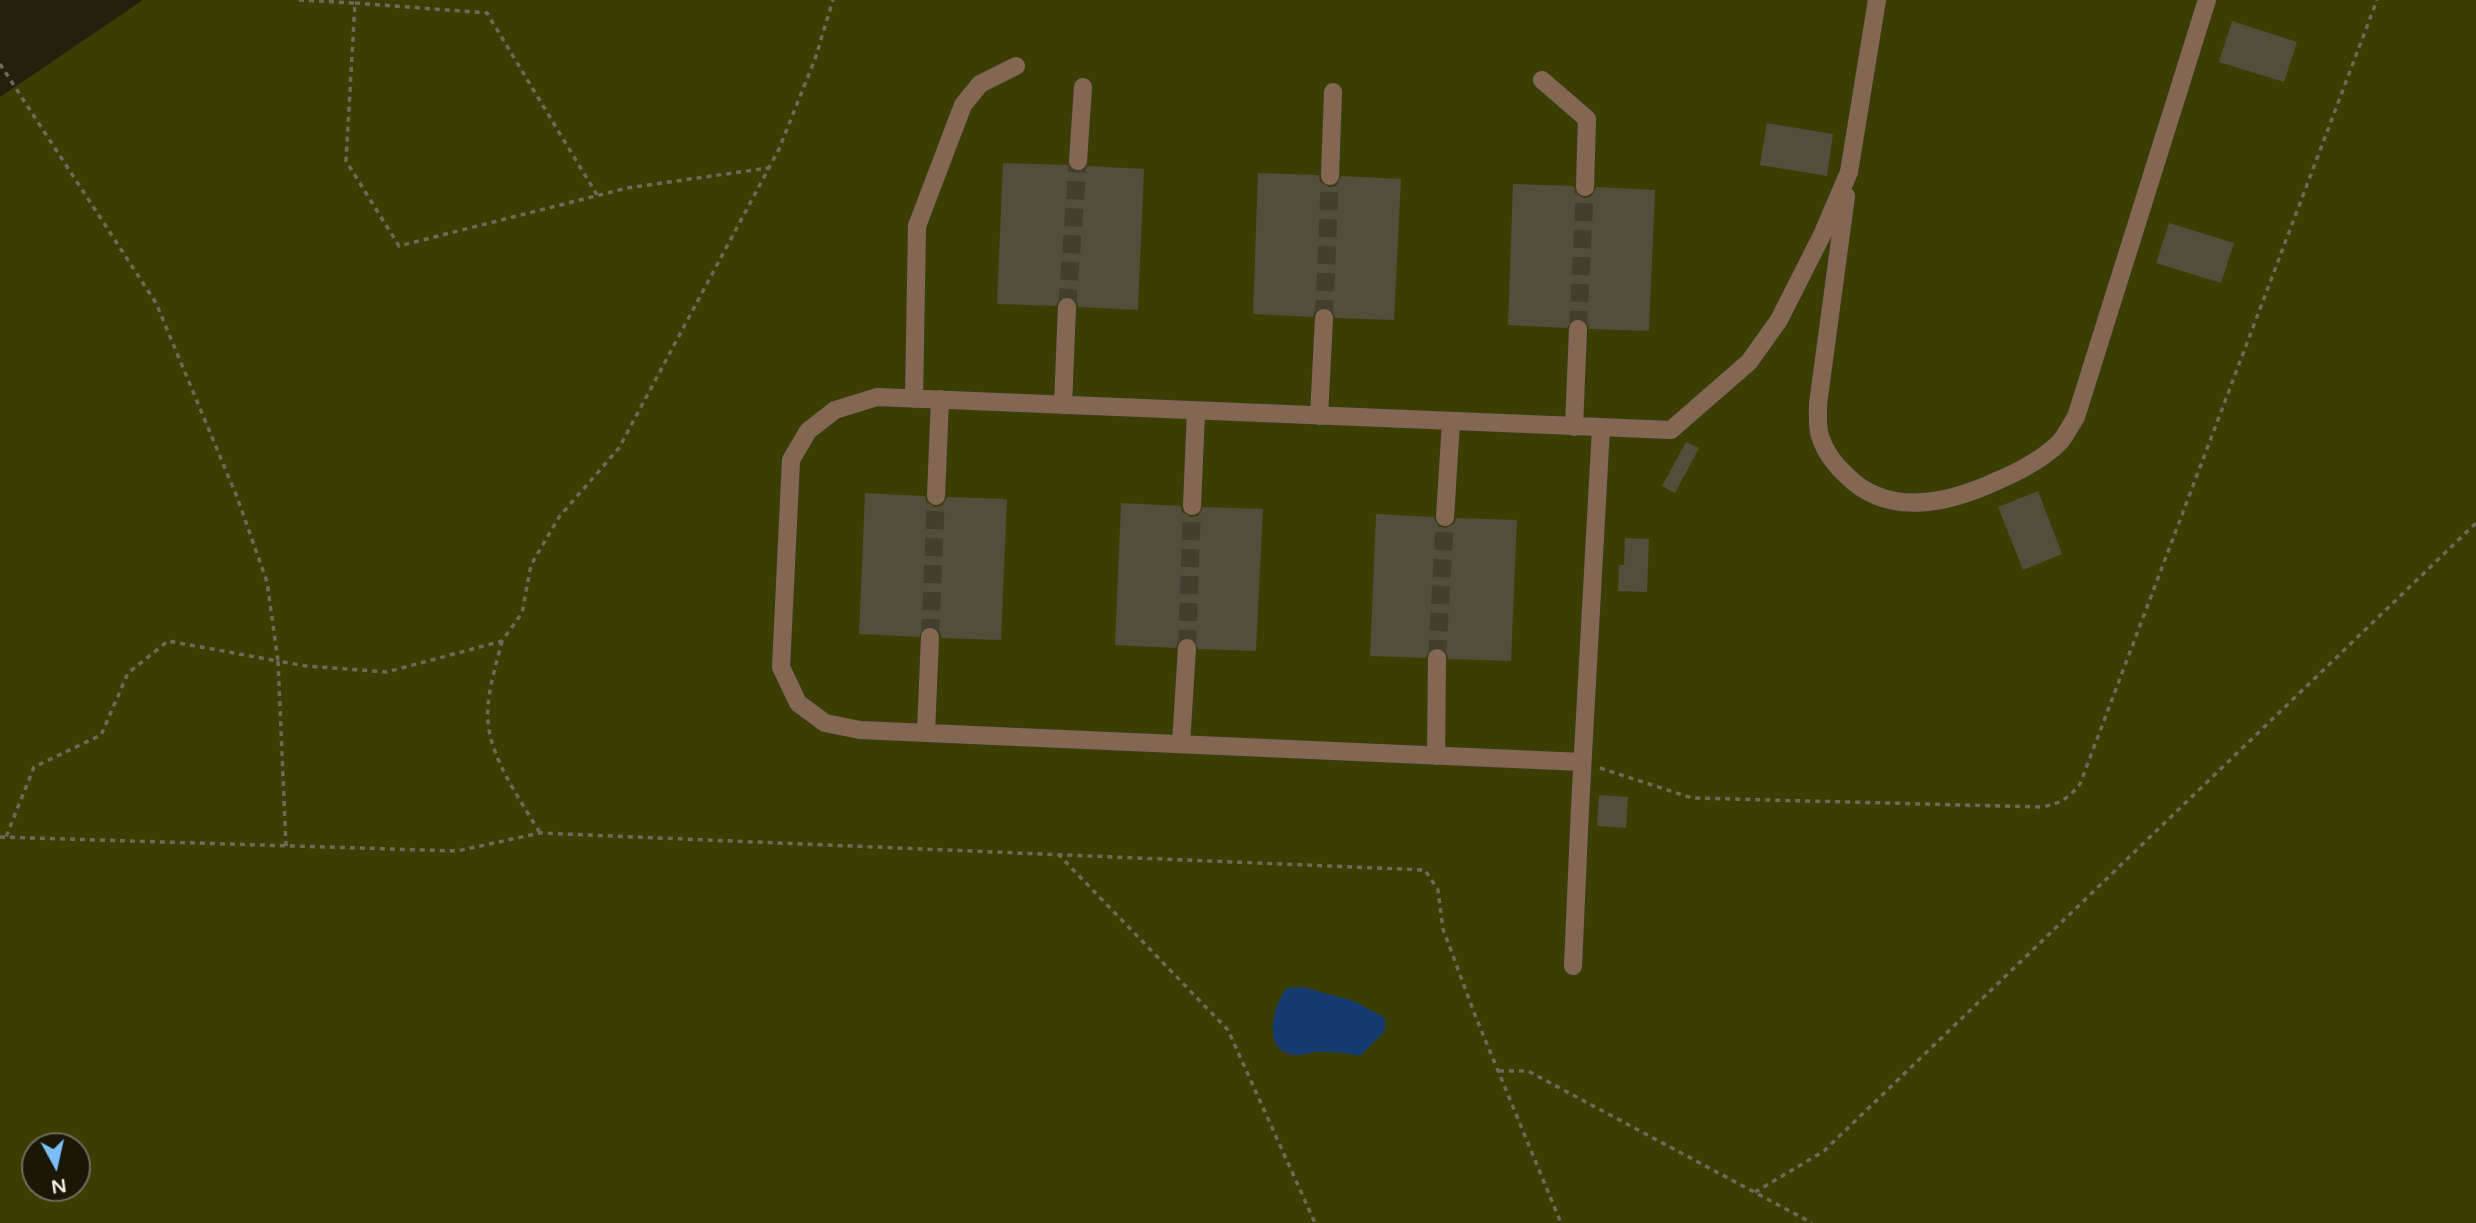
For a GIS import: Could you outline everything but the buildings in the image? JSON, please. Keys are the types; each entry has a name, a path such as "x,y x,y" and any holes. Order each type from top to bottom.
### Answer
{"lane":[{"path":"1877,0 1849,172 1818,404 1819,434 1831,460 1853,482 1875,497 1906,503 1940,502 1975,491 2024,469 2060,443 2076,417 2207,0"},
{"path":"914,398 917,226 963,105 980,84 1016,66"},
{"path":"1542,80 1587,119 1585,187"},
{"path":"1078,162 1083,87"},
{"path":"1330,176 1333,92"},
{"path":"1582,762 860,730 825,723 798,703 781,667 791,460 808,431 835,410 877,397 1671,430 1749,362 1779,320 1822,235 1849,172"},
{"path":"1063,405 1067,307"},
{"path":"1319,416 1324,318"},
{"path":"1574,427 1578,329"},
{"path":"936,496 940,400"},
{"path":"1192,506 1196,411"},
{"path":"1445,517 1451,422"},
{"path":"1573,966 1601,428"},
{"path":"926,732 930,637"},
{"path":"1181,744 1187,648"},
{"path":"1436,756 1437,659"}],"path":[{"path":"299,0 487,13 597,195"},
{"path":"540,833 500,766 488,722 491,692 502,641 522,613 531,565 559,517 620,448 768,168 815,59 833,0"},
{"path":"1582,762 1692,798 2041,807 2059,804 2071,796 2080,784 2377,0"},
{"path":"355,3 346,161 399,246 627,188 768,168"},
{"path":"0,64 156,303 237,497 267,582 278,661 286,846"},
{"path":"1755,1192 1834,1142 2476,523"},
{"path":"6,837 33,767 101,735 128,673 168,641 306,666 387,673 502,641"},
{"path":"0,837 457,851 540,833 1425,870 1438,890 1443,929 1561,1223"},
{"path":"1058,854 1227,1030 1315,1223"},
{"path":"1499,1071 1528,1071 1812,1223"}],"shaded area":[{"path":"143,0 2476,0 2476,1223 0,1223 0,97"}],"water":[{"path":"1303,987 1354,1001 1385,1018 1385,1031 1360,1056 1327,1052 1300,1055 1287,1053 1278,1046 1273,1036 1275,1014 1287,988"}],"tunnel":[{"path":"1067,307 1078,161"},
{"path":"1324,318 1330,176"},
{"path":"1578,329 1585,187"},
{"path":"930,637 936,496"},
{"path":"1187,648 1192,506"},
{"path":"1437,658 1445,517"}]}
